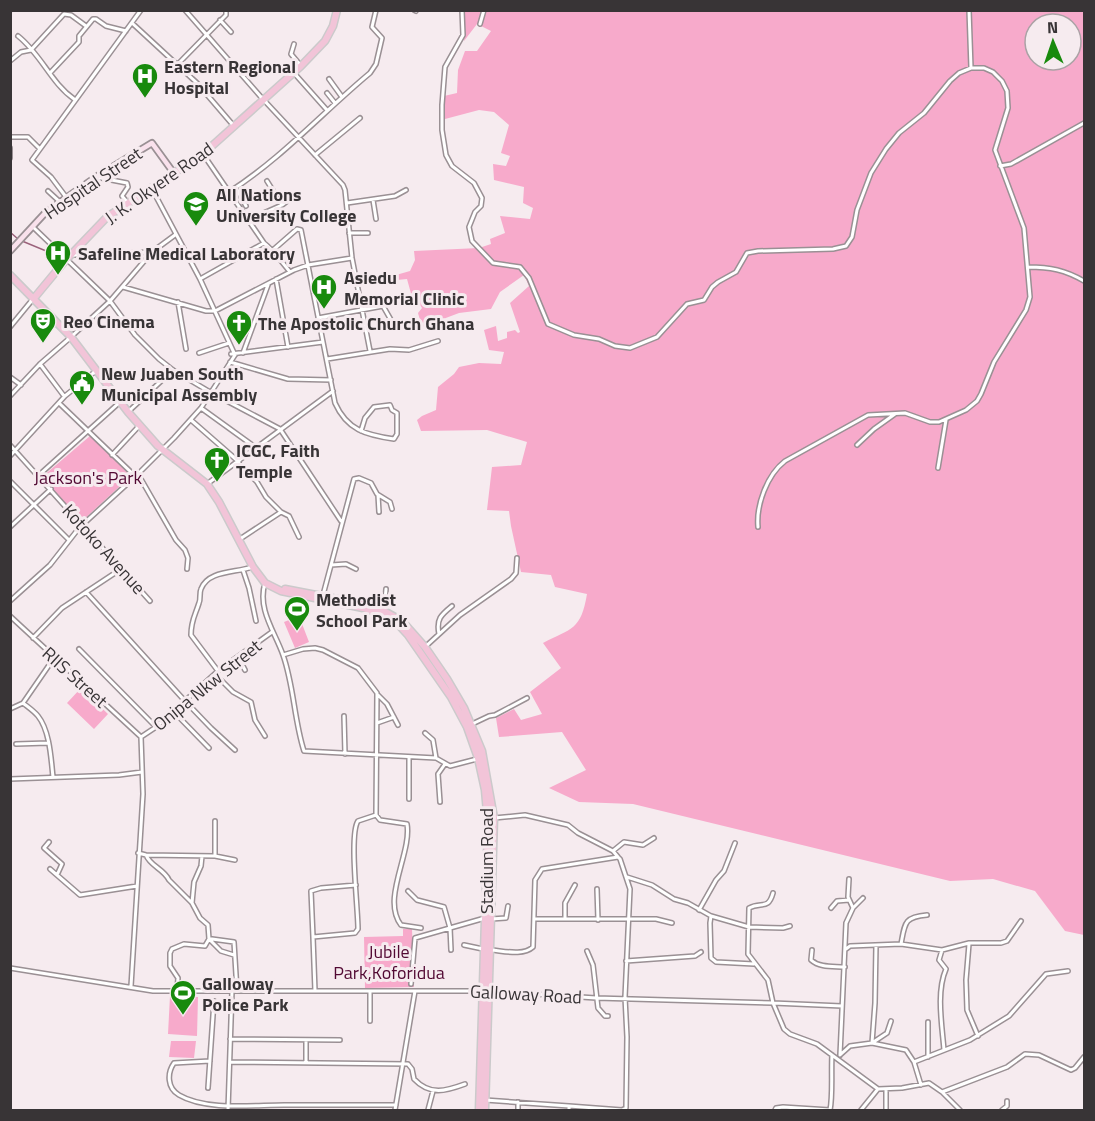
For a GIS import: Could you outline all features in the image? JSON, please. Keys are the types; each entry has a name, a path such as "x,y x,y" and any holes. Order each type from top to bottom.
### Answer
{"main road":[{"name":"J. K. Okyere Road","path":"34,298 68,257 107,217 203,154 294,73 325,41 333,26 337,10"},
{"path":"10,273 71,337 129,411 164,448 207,484 240,539 253,567 265,583"},
{"path":"98,370 140,426 158,446 164,448"},
{"name":"Stadium Road","path":"265,583 281,591 363,606 397,623 408,635 469,726 485,790 490,900"},
{"name":"Stadium Road","path":"306,595 323,595 384,611 402,621 425,647 447,679 482,751 494,818 479,1110"},
{"name":"Stadium Road","path":"485,1110 486,994 484,982 488,950"},
{"path":"476,991 482,987 484,982"},
{"path":"476,991 486,994"}],"street":[{"path":"66,197 51,177 32,160 141,10"},
{"path":"185,10 343,185 352,258 370,351"},
{"path":"178,64 226,15 226,10"},
{"path":"229,192 288,149 298,135 370,73 376,64 382,38 372,27 376,10"},
{"path":"462,10 463,36 445,67 442,130 446,155 452,166 474,183 482,198 481,206 475,212 470,225 470,238 493,263 520,267 529,278 549,324 574,335 599,339 623,348 630,348 657,337 687,304 704,300 712,287 736,272 747,253 833,249 846,246 852,237 857,210 871,173 899,133 924,113 959,73 971,68 984,68 993,72 1002,81 1007,91 1008,108 995,150 1024,228 1029,303 994,362 981,394 973,405 946,420 930,422 911,415 896,413 863,417 779,466 760,503 758,527"},
{"path":"480,24 484,10"},
{"path":"969,10 971,68"},
{"path":"10,62 21,52 31,50 64,14 71,15 86,26"},
{"path":"50,73 79,42 79,36 94,18 106,26 126,31"},
{"path":"220,20 231,32"},
{"path":"132,23 178,64 234,126"},
{"path":"18,36 63,92 75,99"},
{"path":"294,44 291,54 301,66"},
{"path":"294,73 327,110"},
{"path":"329,79 342,97"},
{"path":"327,93 335,103"},
{"path":"315,155 360,118"},
{"path":"1000,166 1011,164 1084,123"},
{"path":"10,137 28,137 40,149"},
{"name":"Hospital Street","path":"10,251 32,226 66,197 152,143 173,172"},
{"path":"10,148 10,158"},
{"path":"203,154 264,243 273,250 274,255 290,272"},
{"path":"96,177 127,183 128,187 122,196 127,202"},
{"path":"267,181 282,205"},
{"path":"10,602 51,565 68,539 137,475 191,420 201,408 233,355 200,279 151,186"},
{"path":"236,188 246,206"},
{"path":"346,202 395,196 406,190"},
{"path":"48,191 60,202"},
{"path":"248,220 282,205 295,195"},
{"path":"374,200 376,219"},
{"path":"32,226 68,257 110,301 141,342 173,370 280,429 341,521"},
{"path":"273,250 297,229 300,229 335,403 340,415 352,427 361,430 394,439 397,431 397,413 390,405 374,407 365,418 361,430"},
{"path":"350,233 368,232"},
{"path":"10,396 40,364 110,301 152,252 175,235"},
{"path":"200,279 264,243"},
{"path":"68,257 152,252"},
{"path":"123,287 206,311 215,311 308,265 352,258"},
{"path":"1028,267 1058,269 1084,281"},
{"path":"276,279 288,347"},
{"path":"243,353 269,283"},
{"path":"10,327 34,298"},
{"path":"178,302 186,349"},
{"path":"318,318 383,306 395,327"},
{"path":"327,359 370,351 410,350 438,341"},
{"path":"233,355 323,342"},
{"path":"199,353 230,344"},
{"path":"230,362 288,379 331,380"},
{"path":"40,364 65,396"},
{"path":"10,456 65,396 98,370"},
{"path":"129,411 173,370"},
{"path":"10,377 21,385"},
{"path":"207,484 333,391"},
{"path":"39,476 120,402"},
{"path":"59,403 112,455 137,475 184,550 188,558 187,569"},
{"path":"201,408 255,447"},
{"path":"857,445 896,413"},
{"path":"191,420 238,462 257,482 266,497 281,512 289,516 299,537"},
{"path":"938,468 946,420"},
{"path":"112,455 140,426"},
{"name":"Kotoko Avenue","path":"10,445 150,601"},
{"path":"323,595 354,479 359,478 371,483 378,495 379,512"},
{"path":"10,481 68,539"},
{"path":"10,527 51,489"},
{"path":"378,495 390,502 392,509"},
{"path":"240,539 281,512"},
{"path":"425,647 460,615 511,579 516,573 517,558"},
{"path":"331,566 346,564 356,568"},
{"path":"253,567 213,576 206,582 201,589 200,602 193,616 191,635 192,640 233,692 251,702 255,720 265,736"},
{"path":"33,638 62,608 121,569"},
{"path":"243,570 256,621"},
{"path":"265,583 262,593 263,600 272,632 283,655 304,752 436,758 450,766 478,759"},
{"path":"384,611 386,589"},
{"path":"86,592 185,701 235,750"},
{"path":"439,634 437,625 440,616 452,606"},
{"name":"RIIS Street","path":"10,616 141,737"},
{"name":"Onipa Nkw Street","path":"141,737 156,727 217,673 272,632"},
{"path":"283,655 315,648 358,668 387,704 399,725"},
{"path":"79,649 156,727"},
{"path":"238,657 245,670"},
{"path":"10,709 23,703 54,658"},
{"path":"377,693 376,815 380,820 407,824 407,841 397,882 395,915 401,925 421,928"},
{"path":"469,726 489,716 495,716 527,698"},
{"path":"23,703 38,716 42,723 51,758 52,777"},
{"path":"173,711 209,748"},
{"path":"344,716 345,754"},
{"path":"378,723 394,717"},
{"path":"425,733 433,740 436,758"},
{"path":"131,986 143,794 141,737"},
{"path":"16,744 48,743"},
{"path":"409,758 410,799"},
{"path":"440,802 438,774 446,764"},
{"path":"10,779 142,772"},
{"path":"313,937 356,932 358,929 356,822 376,815"},
{"path":"494,818 525,815 568,825 578,833 613,851 627,877 652,885 674,899 688,903 711,916 749,927 783,928 790,926"},
{"path":"215,821 215,856"},
{"path":"613,851 624,842 643,845 654,838"},
{"path":"49,842 44,848 62,864 57,875"},
{"path":"699,910 712,886 724,871 735,843"},
{"path":"138,853 215,856 235,860"},
{"path":"146,855 148,860 167,876 192,903 200,918 208,925 209,939 205,946 184,944 172,949 170,953 170,966 178,978 177,992"},
{"path":"192,903 194,882 201,866 202,856"},
{"path":"464,945 488,950 522,952 531,950 534,940 535,880 542,868 618,857"},
{"path":"50,869 80,896 137,886"},
{"path":"485,1100 569,1108 621,1110 626,1108 625,997 630,889 627,877"},
{"path":"849,879 849,900 853,908"},
{"path":"315,992 311,891 332,886 356,885"},
{"path":"565,919 565,903 575,885"},
{"path":"597,889 598,920"},
{"path":"408,891 417,900 444,907 450,928 451,950"},
{"path":"773,893 771,901 767,904 749,908 748,954 768,980 773,1003 784,1029 790,1034 817,1044 878,1089 933,1084 960,1110"},
{"path":"840,1055 846,923 853,908 863,898"},
{"path":"831,908 837,901 849,900"},
{"path":"411,984 415,938 489,919 506,918 508,906"},
{"path":"901,944 906,922 910,918 927,915"},
{"path":"711,916 711,958 716,962 754,964"},
{"path":"535,919 656,919 672,923"},
{"path":"846,948 901,944 942,950 969,943 1007,942 1021,921"},
{"path":"209,939 234,941 237,991"},
{"path":"209,939 221,951 234,955"},
{"path":"969,943 966,980 967,1010 978,1035"},
{"path":"872,1043 876,945"},
{"path":"812,950 811,960 814,963 821,966 844,967"},
{"path":"942,950 939,960 946,969 941,980 940,1018 944,1050"},
{"path":"587,951 593,965 598,1008 605,1016 608,1016"},
{"path":"626,961 695,956 701,952"},
{"name":"Galloway Road","path":"10,968 153,991 476,991"},
{"path":"914,1062 978,1035 1009,1016 1046,974 1068,971"},
{"path":"228,1110 232,991"},
{"path":"395,1110 415,991"},
{"path":"370,992 370,1021"},
{"name":"Galloway Road","path":"486,994 842,1006"},
{"path":"208,1088 214,1001"},
{"path":"872,1043 887,1033 891,1020"},
{"path":"928,1022 928,1057"},
{"path":"230,1039 340,1040"},
{"path":"306,1040 306,1062"},
{"path":"836,1059 850,1046 872,1043 906,1050 914,1062 921,1084"},
{"path":"942,1092 1007,1067 1025,1054 1039,1054 1071,1070 1084,1058"},
{"path":"775,1110 783,1107 830,1110 832,1055"},
{"path":"210,1061 174,1063 171,1068 170,1085 178,1094 204,1103 396,1105"},
{"path":"230,1062 403,1063 410,1065 414,1079 418,1083 433,1092 465,1084"},
{"path":"861,1110 878,1089"},
{"path":"886,1090 887,1110"},
{"path":"428,1110 433,1092"},
{"path":"1002,1110 1007,1106 1007,1101"},
{"path":"518,1102 518,1110"}],"green space":[{"path":"463,11 1084,11 1084,935 1065,931 1035,891 993,879 950,881 633,804 579,802 549,788 586,770 562,732 499,737 496,718 514,709 521,720 542,714 530,692 561,668 543,643 574,626 582,615 587,594 555,587 551,575 521,572 509,511 487,510 492,467 521,465 527,442 487,430 421,431 417,420 436,410 438,387 459,367 479,363 501,364 504,352 489,350 484,330 496,326 498,341 507,338 507,332 515,330 520,332 510,303 529,286 524,275 500,292 491,309 459,313 422,327 418,313 422,308 420,305 415,308 407,279 397,280 396,275 410,271 415,260 414,251 479,248 491,244 490,239 505,233 500,216 530,219 533,208 523,203 524,187 494,180 493,164 506,166 510,156 501,153 509,125 494,112 479,110 445,119 444,96 457,93 458,70 465,51 477,51 491,31 477,24 464,41"},
{"name":"Jackson's Park","path":"90,436 131,476 81,522 42,477"},
{"name":"Methodist School Park","path":"299,616 309,642 295,648 284,622"},
{"path":"81,688 108,714 94,729 67,703"},
{"name":"Jubile Park,Koforidua","path":"403,929 412,929 414,987 365,988 364,937 403,936"},
{"name":"Galloway Police Park","path":"170,996 198,997 197,1036 168,1034"},
{"path":"171,1041 196,1041 194,1058 169,1057"}],"waterway":[{"path":"10,13 14,10"},
{"path":"10,232 18,239"},
{"path":"22,241 63,258"}],"place":[{"name":"Eastern Regional Hospital","path":"145,99"},
{"name":"All Nations University College","path":"196,227"},
{"name":"Safeline Medical Laboratory","path":"58,276"},
{"name":"Asiedu Memorial Clinic","path":"324,310"},
{"name":"Reo Cinema","path":"43,344"},
{"name":"The Apostolic Church Ghana","path":"239,346"},
{"name":"New Juaben South Municipal Assembly","path":"82,406"},
{"name":"ICGC, Faith Temple","path":"217,483"},
{"name":"Methodist School Park","path":"297,632"},
{"name":"Galloway Police Park","path":"183,1016"}]}
